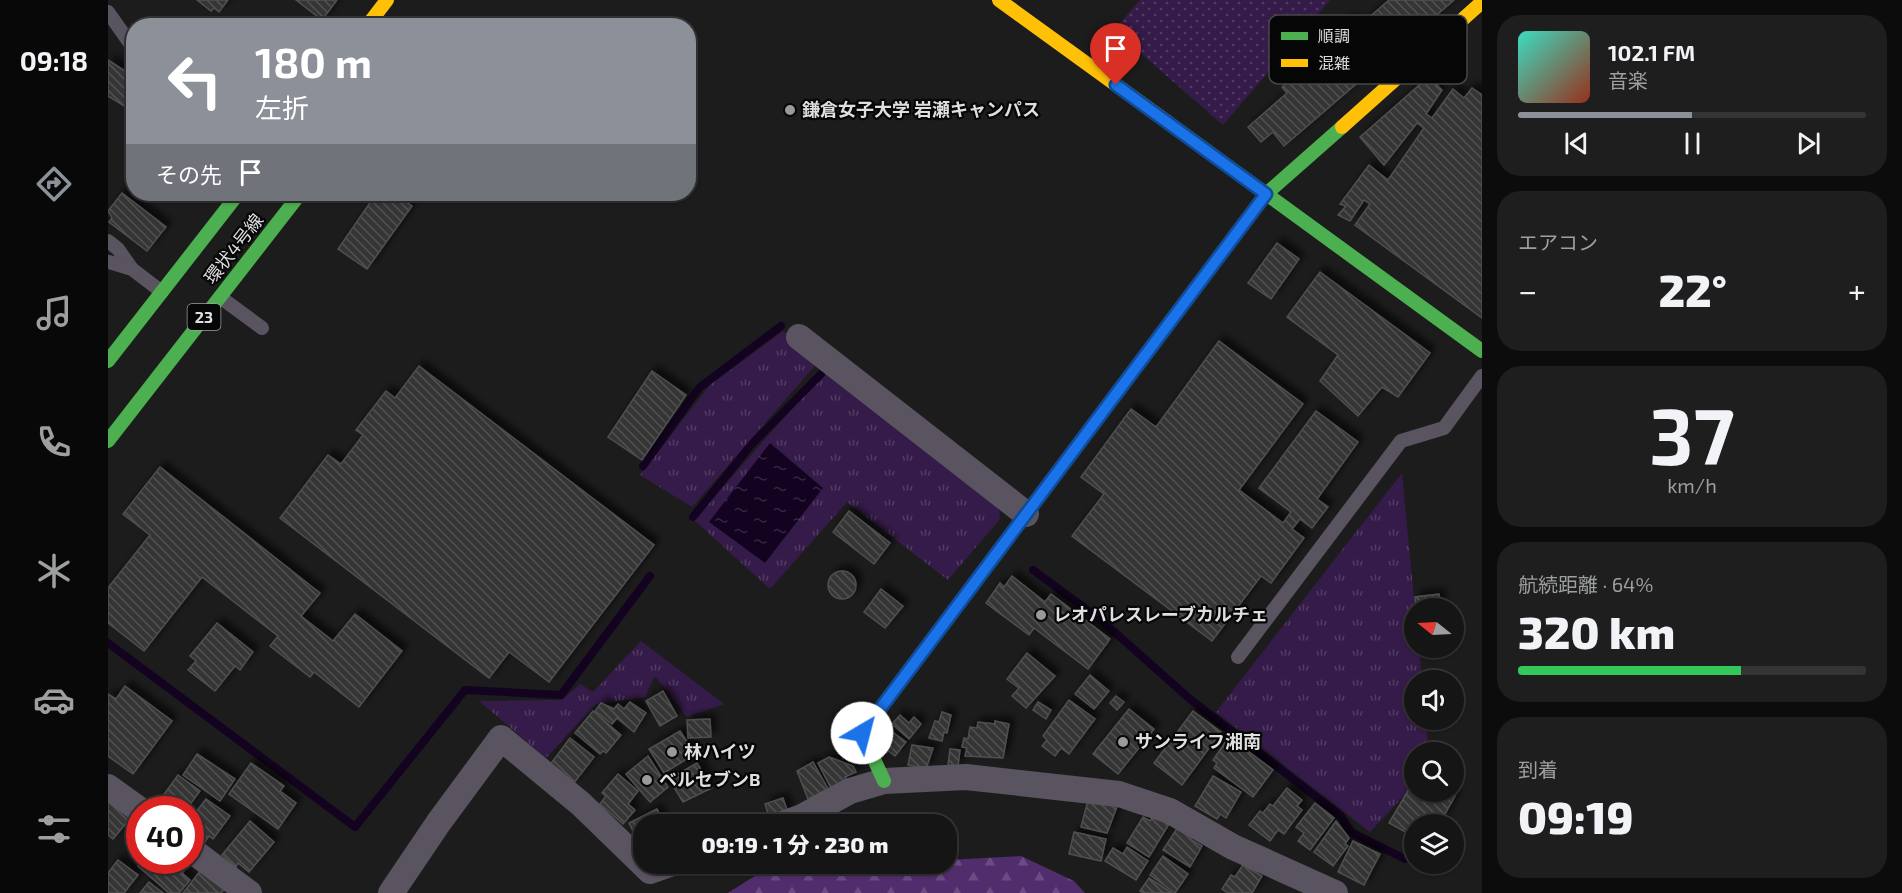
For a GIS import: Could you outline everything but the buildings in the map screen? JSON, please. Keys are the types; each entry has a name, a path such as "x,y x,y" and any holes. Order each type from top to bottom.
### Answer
{"street":[{"path":"373,18 387,0"},
{"path":"389,18 395,0"},
{"path":"999,0 1482,351"},
{"path":"1467,15 1482,2"},
{"path":"884,781 862,733 1266,194 1390,84"},
{"name":"環状4号線","path":"108,361 233,201"},
{"name":"環状4号線","path":"108,441 295,201"},
{"path":"799,337 1026,513"},
{"path":"391,893 439,822 501,738 581,804 654,876"},
{"path":"807,814 850,790 884,781 966,777 1119,794 1170,811 1233,847 1335,893"},
{"path":"108,787 126,800"},
{"path":"204,859 249,893"}],"lane":[{"path":"108,12 126,38"},
{"path":"108,241 118,249 132,269 162,292"},
{"path":"109,262 132,269"},
{"path":"220,297 262,328"},
{"path":"108,335 121,345"},
{"path":"1238,657 1401,441 1444,428 1482,376"}],"green space":[{"path":"1140,0 1330,0 1317,15 1269,15 1269,71 1223,125 1114,30"},
{"path":"783,331 818,362 692,507 640,475 710,385"},
{"path":"825,371 998,501 1000,519 948,580 847,502 770,589 694,520"},
{"path":"1402,473 1414,598 1404,598 1404,658 1420,658 1421,670 1404,670 1404,730 1427,730 1428,742 1404,742 1404,796 1370,832 1216,712"},
{"path":"641,641 724,704 687,717 655,676 645,697 596,704 546,758 479,701 562,700 580,684 593,692"},
{"path":"1021,856 1074,881 1085,893 728,893 758,874 957,874 957,859"}],"water":[{"path":"770,443 823,488 765,563 709,522"}],"waterway":[{"path":"643,466 699,388 781,326"},
{"path":"693,517 751,445 821,374"},
{"path":"1033,570 1101,620 1191,700 1341,816 1351,832 1404,858"},
{"path":"108,643 355,827 465,690 561,695 650,576"}],"traffic: fast":[{"path":"1166,121 1482,351"},
{"path":"884,781 862,733 1266,194 1342,127"},
{"path":"108,361 233,201"},
{"path":"108,441 295,201"}],"traffic: slow":[{"path":"373,18 387,0"},
{"path":"999,0 1166,121"},
{"path":"1467,15 1482,2"},
{"path":"1342,127 1390,84"}],"place":[{"name":"鎌倉女子大学 岩瀬キャンパス","path":"790,110"},
{"name":"レオパレスレーブカルチェ","path":"1041,615"},
{"name":"サンライフ湘南","path":"1123,742"},
{"name":"林ハイツ","path":"672,752"},
{"name":"ベルセブンB","path":"647,780"}],"route":[{"path":"862,733 1266,194 1116,85"}]}
